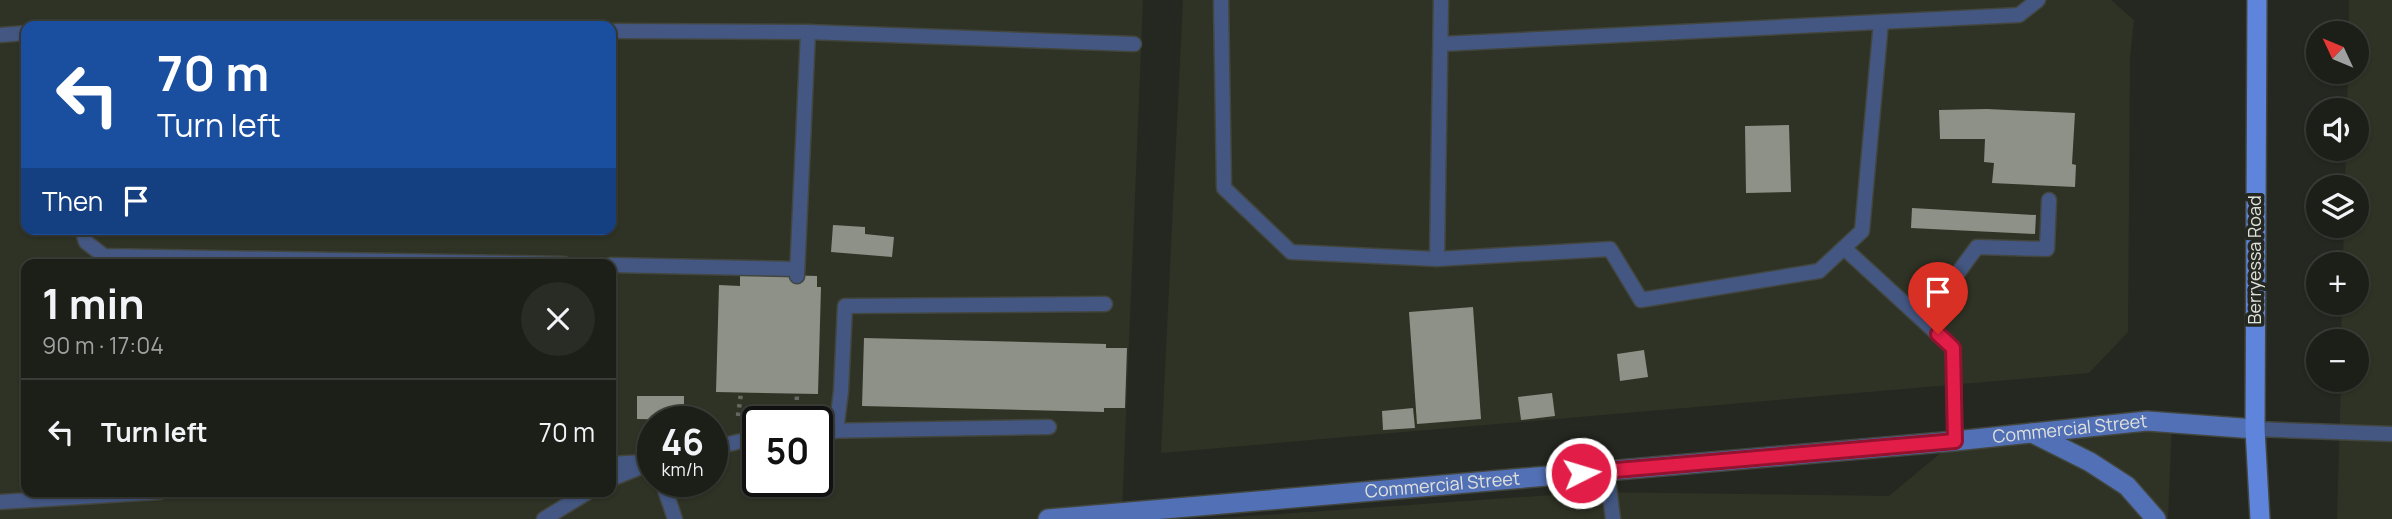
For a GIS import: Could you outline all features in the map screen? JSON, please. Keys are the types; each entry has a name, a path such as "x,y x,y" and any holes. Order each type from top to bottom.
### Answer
{"main road":[{"name":"Berryessa Road","path":"2257,0 2255,429 2260,519"},
{"name":"Commercial Street","path":"1048,519 1955,441 2147,421 2255,429"},
{"path":"2031,433 2090,462 2127,486 2156,519"}],"lane":[{"path":"1221,0 1224,188 1291,252 1437,259 1610,249 1641,300 1819,271 1862,230 1881,22"},
{"path":"1437,259 1441,0"},
{"path":"1441,44 2019,15 2038,0"},
{"path":"616,31 808,32 1134,44"},
{"path":"616,265 797,272 808,32"},
{"path":"0,35 21,33"},
{"path":"1923,320 1976,247 2047,250 2049,201"},
{"path":"84,235 86,243 104,256 276,259"},
{"path":"1844,248 1953,348 1955,441"},
{"path":"1049,427 836,431 841,391 845,306 1105,304"},
{"path":"2255,429 2392,434"},
{"path":"616,464 637,463"},
{"path":"616,478 637,469"},
{"path":"1607,471 1613,519"},
{"path":"0,502 80,497"},
{"path":"544,519 580,497"},
{"path":"667,497 675,519"}],"path":[{"path":"797,394 797,406"}],"shaded area":[{"path":"0,0 1143,0 1122,513 1141,519 0,519"},
{"path":"1183,0 2111,0 2134,20 2130,58 2128,332 2089,373 1161,453"},
{"path":"2349,0 2392,0 2392,519 2337,519 2341,392 2369,392 2369,329 2341,329 2342,315 2369,315 2369,252 2343,252 2344,238 2369,238 2369,175 2345,175 2346,161 2369,161 2369,98 2347,98 2348,84 2370,84 2370,21 2349,21"},
{"path":"2172,423 2168,519 1208,519 1595,492 1889,496 1955,441"}],"building":[{"path":"1939,110 2075,113 2072,164 2076,165 2075,187 1992,183 1994,163 1984,162 1985,139 1940,139"},
{"path":"1789,125 1791,192 1746,193 1745,126"},
{"path":"1912,208 2036,215 2035,234 1911,228"},
{"path":"833,225 865,227 865,234 894,237 892,257 831,252"},
{"path":"740,274 817,276 817,287 821,287 818,394 716,392 719,285 740,286"},
{"path":"1473,307 1481,419 1417,424 1409,312"},
{"path":"864,338 1106,344 1106,348 1127,348 1125,408 1104,408 1104,412 862,406"},
{"path":"1644,350 1648,377 1620,381 1617,354"},
{"path":"1552,393 1555,416 1521,420 1518,397"},
{"path":"637,396 684,396 684,406 637,406"},
{"path":"1413,408 1415,428 1383,430 1382,411"}],"route":[{"path":"1581,473 1955,441 1953,348 1938,334"}]}
